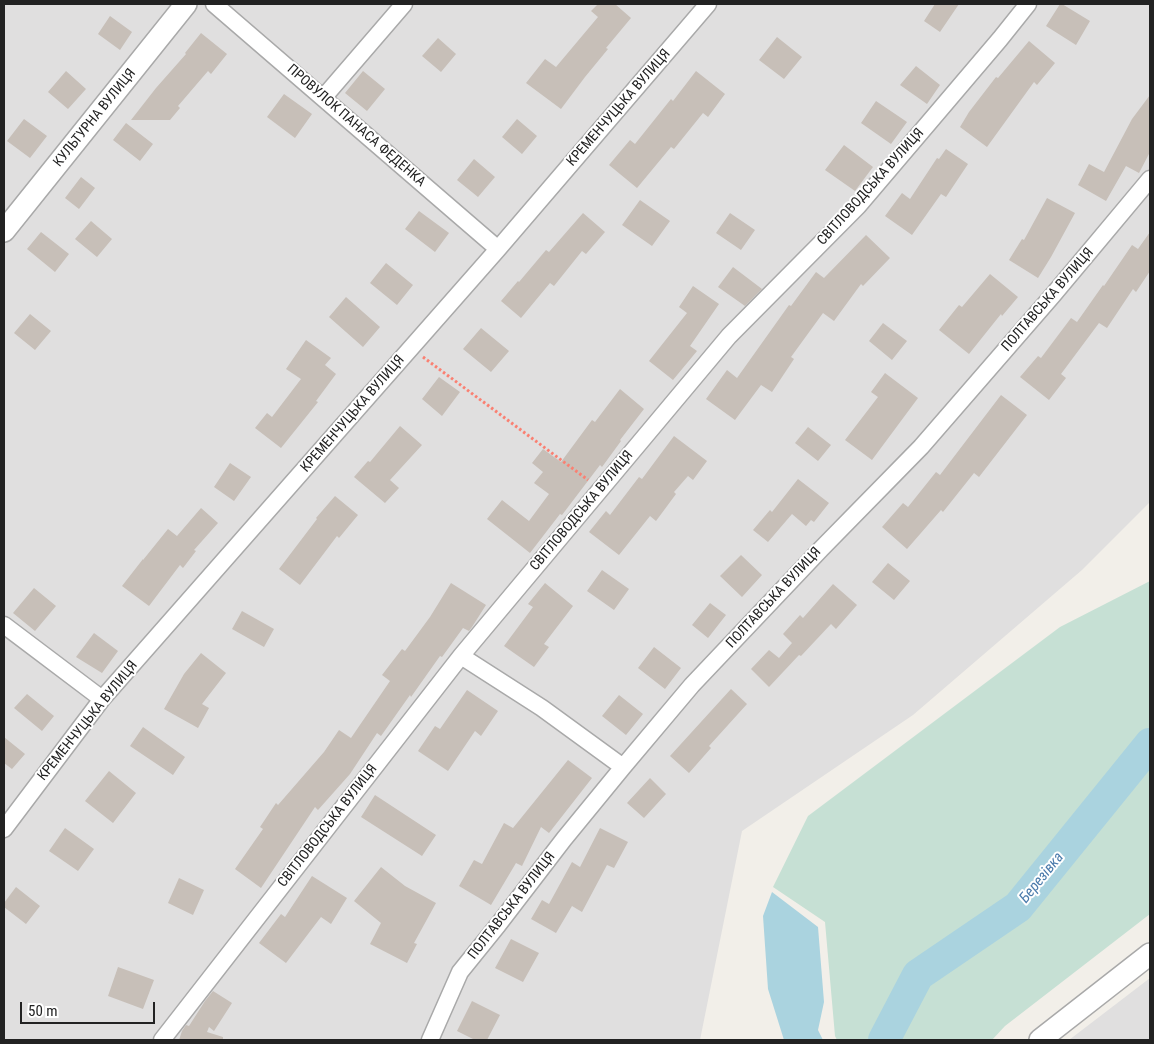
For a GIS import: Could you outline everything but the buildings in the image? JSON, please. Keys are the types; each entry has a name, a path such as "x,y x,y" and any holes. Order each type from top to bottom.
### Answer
{"street":[{"name":"КУЛЬТУРНА ВУЛИЦЯ","path":"4,232 186,4"},
{"name":"ПРОВУЛОК ПАНАСА ФЕДЕНКА","path":"214,4 498,248"},
{"path":"323,98 404,4"},
{"name":"КРЕМЕНЧУЦЬКА ВУЛИЦЯ","path":"4,829 102,700 411,348 708,4"},
{"name":"СВІТЛОВОДСЬКА ВУЛИЦЯ","path":"162,1040 461,656 729,336 858,206 1028,4"},
{"name":"ПОЛТАВСЬКА ВУЛИЦЯ","path":"430,1040 460,972 623,767 692,685 814,556 920,448 1053,295 1150,179"},
{"path":"4,625 102,700"},
{"path":"461,656 542,708 623,767"},
{"path":"1040,1040 1150,954"}],"path":[{"path":"411,348 601,489"}],"shaded area":[{"path":"4,4 1150,4 1150,502 1082,570 913,715 742,831 700,1040 4,1040"},
{"path":"1150,978 1150,1040 1069,1040"}],"green space":[{"path":"1150,581 1150,914 1005,1026 992,1040 837,1040 835,1036 825,922 773,887 808,816 1060,627"}],"water":[{"path":"772,892 818,927 824,1002 818,1030 823,1040 784,1040 768,989 763,916"}],"waterway":[{"name":"Березівка","path":"884,1040 918,975 1018,907 1150,744"}]}
